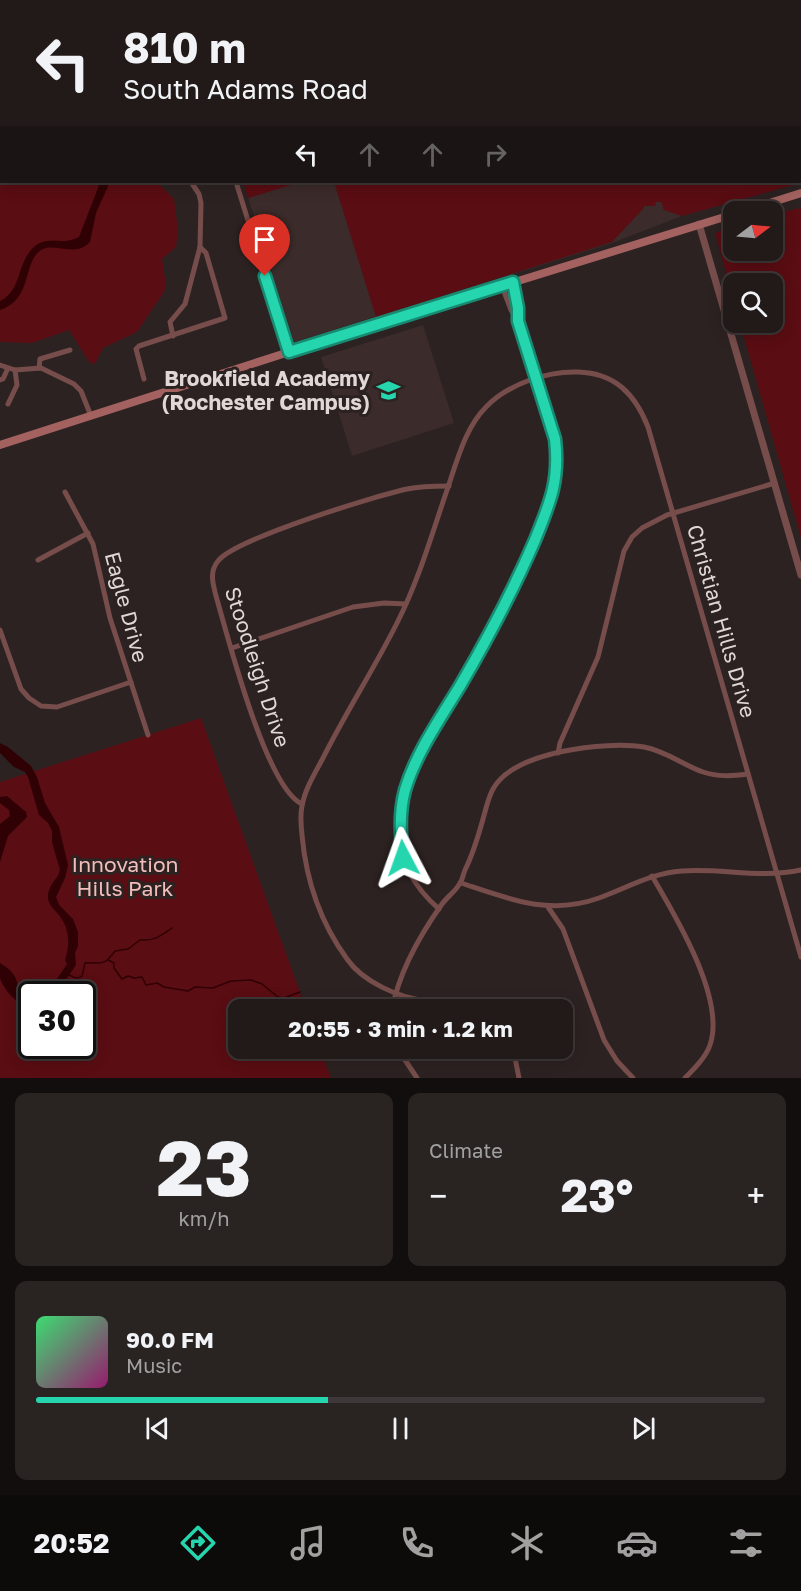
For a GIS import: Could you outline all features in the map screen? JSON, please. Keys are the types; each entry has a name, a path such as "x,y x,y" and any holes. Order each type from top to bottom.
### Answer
{"main road":[{"path":"776,201 801,193"},
{"path":"0,445 289,352 723,217"}],"street":[{"path":"173,336 170,322 185,304 200,247 201,203 199,194 192,183"},
{"path":"236,183 289,352"},
{"path":"699,224 801,575"},
{"path":"144,379 136,349 225,318 206,253 200,247"},
{"path":"513,282 518,321"},
{"path":"439,909 423,894 408,872 403,858 400,839 405,789 423,750 489,636 511,593 547,509 554,486 557,458 555,439 537,378 518,321 502,286"},
{"path":"39,368 40,360 70,350"},
{"path":"0,365 15,370 39,368 77,386 91,416"},
{"path":"0,380 3,379 8,368"},
{"path":"8,404 17,385 15,370"},
{"name":"Christian Hills Drive","path":"302,804 327,749 406,604 468,434 484,408 512,388 537,378 562,372 596,374 622,387 641,409 648,427 801,957"},
{"path":"558,753 560,743 598,657 624,551 632,537 642,528 674,513 775,483"},
{"name":"Stoodleigh Drive","path":"302,804 292,797 286,788 261,741 212,577 217,562 223,556 253,540 284,527 410,488 449,486"},
{"name":"Eagle Drive","path":"64,492 88,533 96,553 108,610 148,735"},
{"path":"38,560 88,533"},
{"path":"232,648 352,607 384,603 406,604"},
{"path":"0,630 21,690 41,706 57,707 131,682"},
{"path":"395,999 413,950 439,909 461,883 477,842 493,789 508,772 537,759 558,753 593,748 644,747 659,751 714,775 748,774"},
{"path":"302,804 301,825 306,870 311,887 325,922 349,962 369,979 396,994 419,999"},
{"path":"461,883 548,907 596,899 652,876 684,871 746,874 801,870"},
{"path":"652,876 695,955 712,1014 710,1046 700,1062 685,1078"},
{"path":"548,907 567,938 604,1040 617,1061 633,1078"},
{"path":"404,1059 417,1078"},
{"path":"515,1059 519,1078"}],"shaded area":[{"path":"99,183 109,183 96,213 90,242 78,249 47,248 41,250 31,263 18,298 0,310 0,301 12,291 31,250 42,242 66,241 79,237"},
{"path":"243,183 801,183 736,201 723,201 723,205 682,216 612,243 294,342"},
{"name":"Brookfield Academy (Rochester Campus)","path":"423,325 454,423 352,456 321,357"},
{"path":"0,743 31,766 45,803 59,827 68,865 56,897 59,905 73,919 78,932 76,965 65,981 56,981 67,964 65,960 68,949 67,931 63,920 51,906 48,898 50,888 60,870 52,842 52,831 48,823 39,815 25,772 14,767 0,753"},
{"path":"7,796 26,812 27,817 8,836 0,862 0,824 10,816 9,810 0,803 0,797"},
{"path":"0,963 14,975 17,982 18,1002 7,991 0,978"}],"green space":[{"path":"0,183 158,183 174,199 178,230 176,247 162,259 166,285 164,292 137,332 103,348 95,364 89,362 69,330 32,343 0,342"},
{"path":"243,183 298,183 248,198"},
{"path":"326,183 801,183 736,201 723,201 723,205 682,216 664,210 661,202 656,202 655,206 644,206 612,242 376,317 335,185"},
{"path":"801,208 801,538 743,333 783,333 783,273 726,273 715,233 723,230 723,261 783,261 783,212"},
{"name":"Innovation Hills Park","path":"201,718 302,999 228,999 228,1059 324,1059 331,1078 0,1078 0,782"}],"waterway":[{"path":"69,975 80,977 85,963 105,962 115,951 128,949 140,940 150,940 172,928"},
{"path":"108,960 114,963 114,968 122,979 128,976 142,977 146,985 157,983 164,987 188,991 195,987 213,988 231,981 251,980 262,984 278,997 284,998 300,992"}],"place":[{"name":"Brookfield Academy (Rochester Campus)","path":"388,390"}],"route":[{"path":"265,276 289,352 513,282 518,321 555,439 557,473 554,486 527,560 489,636 423,750 405,789 400,820 403,858"}]}
